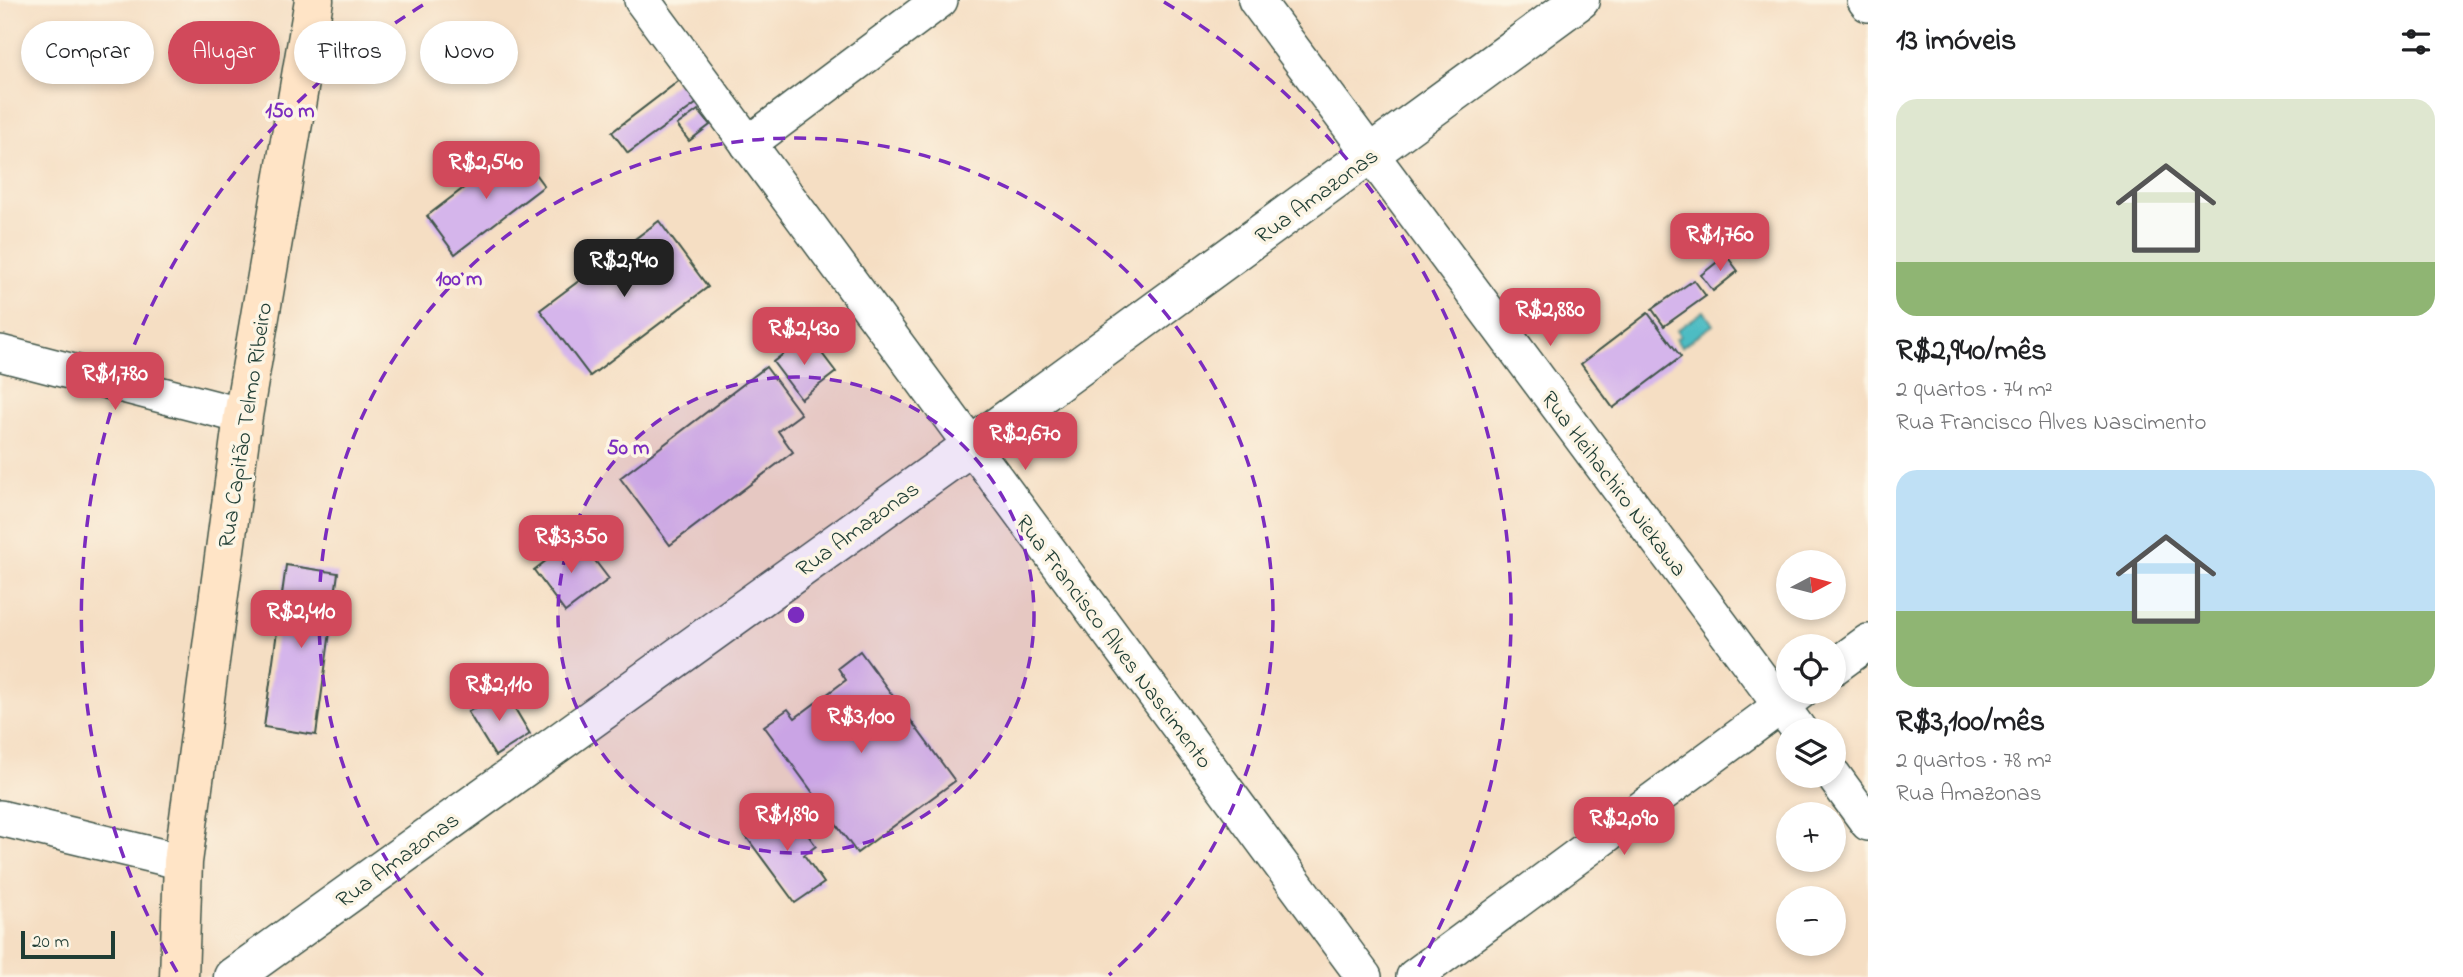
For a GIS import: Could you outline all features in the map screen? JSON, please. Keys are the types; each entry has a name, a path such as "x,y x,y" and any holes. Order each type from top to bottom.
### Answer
{"main road":[{"name":"Rua Capitão Telmo Ribeiro","path":"179,977 183,862 243,416 314,0"}],"street":[{"name":"Rua Francisco Alves Nascimento","path":"642,0 1364,977"},
{"path":"748,144 940,0"},
{"name":"Rua Heihachiro Niekawa","path":"1256,0 1794,709"},
{"name":"Rua Amazonas","path":"233,977 971,446 1580,0"},
{"path":"0,353 243,416"},
{"path":"1846,658 1868,642"},
{"path":"1414,977 1794,709"},
{"path":"1842,788 1868,823"},
{"path":"0,818 183,862"}],"water":[{"path":"1704,311 1713,325 1681,347 1676,339 1680,336 1677,330"}],"building":[{"path":"680,80 697,103 628,153 612,132"},
{"path":"698,110 710,125 689,141 677,125"},
{"path":"516,148 544,186 455,254 427,216"},
{"path":"659,221 708,287 590,376 540,310"},
{"path":"1726,255 1738,271 1713,291 1701,275"},
{"path":"1694,280 1706,296 1664,326 1652,309"},
{"path":"1648,313 1681,357 1613,408 1581,364"},
{"path":"808,335 836,372 801,399 773,362"},
{"path":"766,367 801,414 778,431 793,452 670,545 620,478"},
{"path":"577,537 609,579 565,612 534,570"},
{"path":"286,565 338,573 316,735 264,727"},
{"path":"860,651 955,781 857,853 764,726 788,709 795,718 846,680 838,668"},
{"path":"504,690 530,734 495,756 468,712"},
{"path":"786,805 816,846 804,855 824,883 795,903 745,835"}]}
